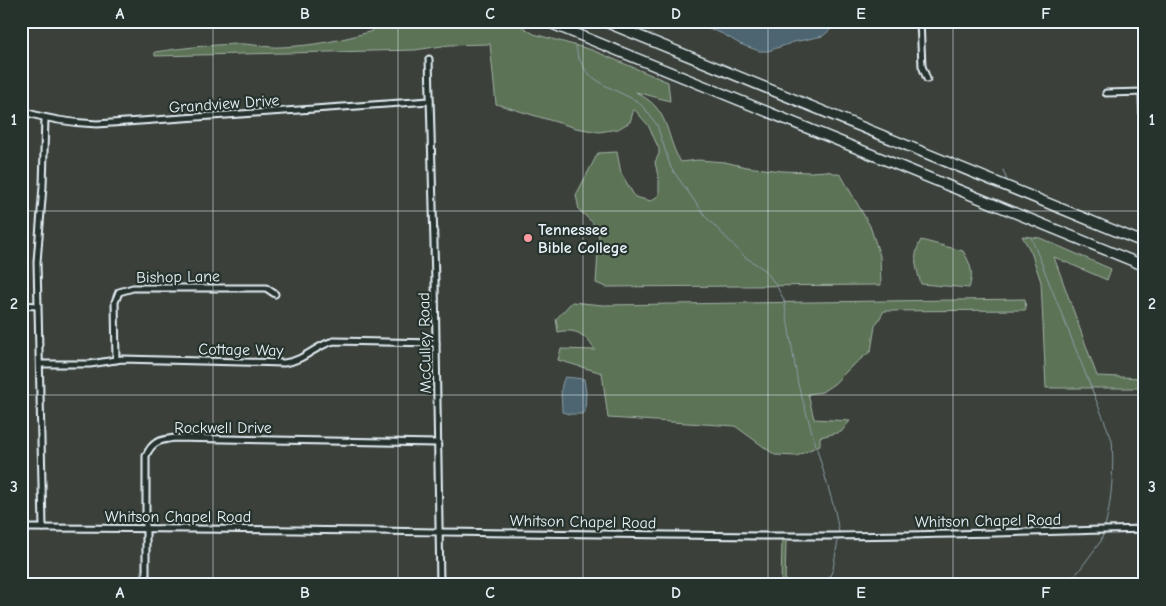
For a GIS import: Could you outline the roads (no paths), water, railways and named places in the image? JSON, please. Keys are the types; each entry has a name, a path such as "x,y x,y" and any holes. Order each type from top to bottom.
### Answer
{"highway":[{"path":"545,21 1145,266"},
{"path":"602,21 1145,243"}],"street":[{"path":"920,21 922,66 927,79"},
{"name":"McCulley Road","path":"429,60 440,585"},
{"path":"1106,93 1143,92 1143,127 1145,137"},
{"name":"Grandview Drive","path":"21,111 45,118 97,124 430,101"},
{"path":"43,528 37,262 44,186 45,118"},
{"name":"Bishop Lane","path":"116,360 115,302 118,292 133,288 266,288 275,294"},
{"path":"21,306 37,306"},
{"name":"Cottage Way","path":"40,364 90,364 116,360 284,363 302,358 322,344 334,341 436,343"},
{"name":"Rockwell Drive","path":"146,585 146,456 150,446 160,440 175,438 438,443"},
{"name":"Whitson Chapel Road","path":"21,528 772,536 1145,529"}],"water":[{"path":"690,21 834,21 830,30 823,36 794,42 768,51 759,51"},
{"path":"565,377 584,379 586,392 585,412 582,414 562,412 561,389"}],"waterway":[{"path":"576,46 578,57 591,76 606,86 637,101 646,110 657,125 671,168 707,218 745,257 765,270 776,285 784,300 798,384 835,511 839,532"},
{"path":"1003,170 1008,183"},
{"path":"1031,237 1112,440 1112,483 1105,526"},
{"path":"1062,585 1078,572 1101,541 1103,534"},
{"path":"826,585 833,569 838,540"}],"place":[{"name":"Tennessee Bible College","path":"528,238"}]}
